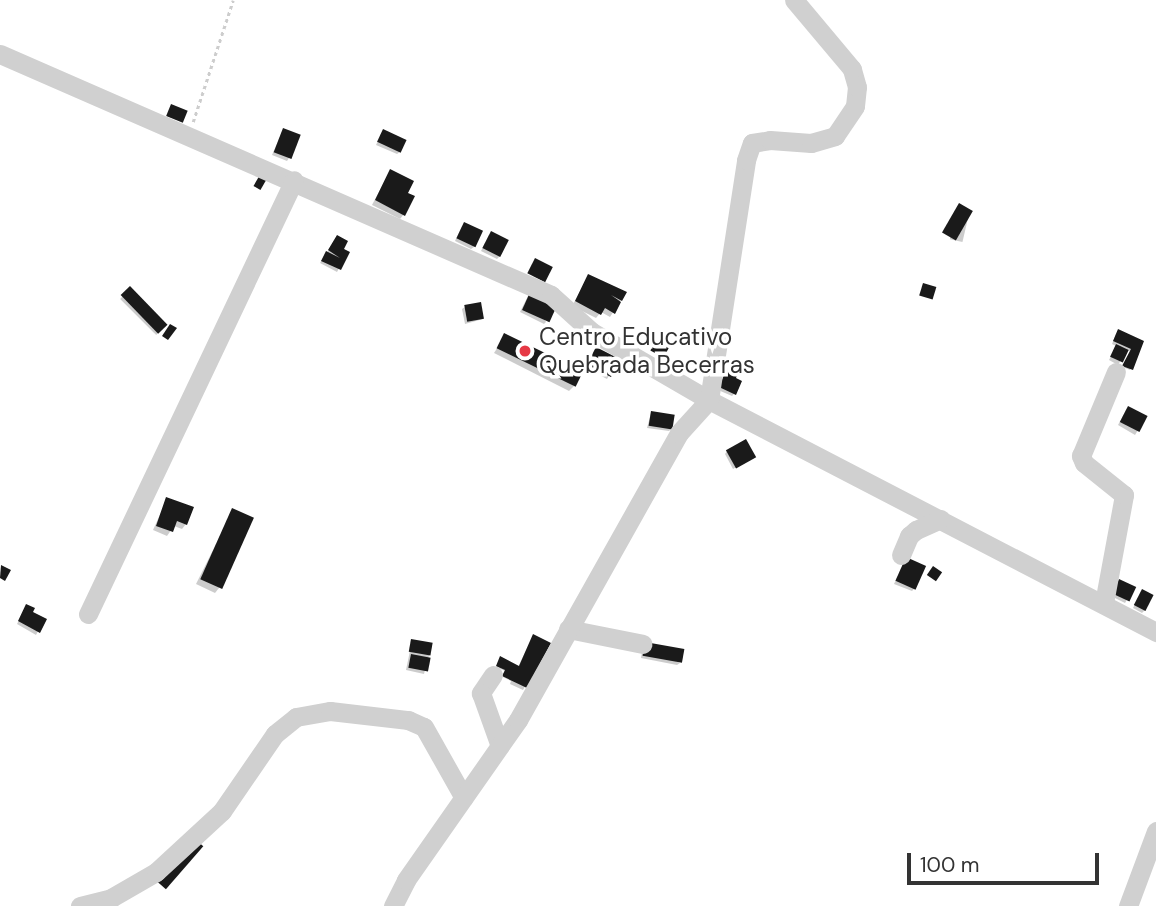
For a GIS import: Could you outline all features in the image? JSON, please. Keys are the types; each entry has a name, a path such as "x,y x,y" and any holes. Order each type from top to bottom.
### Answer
{"street":[{"path":"393,906 406,880 500,746 679,433 709,400 746,160 752,143 770,140 811,143 835,136 855,106 857,87 852,69 794,0"},
{"path":"0,54 551,295 592,332 709,400 1156,632"},
{"path":"88,614 294,181"},
{"path":"1104,603 1124,495 1084,463 1081,456 1116,372"},
{"path":"901,555 909,536 941,519"},
{"path":"568,629 643,645"},
{"path":"493,676 481,693 500,746"},
{"path":"80,906 111,898 156,872 222,811 275,734 296,717 330,711 408,720 424,727 464,798"},
{"path":"1128,906 1156,831"}],"path":[{"path":"193,139 193,122 233,0"}],"building":[{"path":"171,104 188,111 183,123 166,116"},
{"path":"283,128 301,135 291,159 274,152"},
{"path":"383,129 407,140 401,153 377,142"},
{"path":"390,169 414,181 408,193 415,196 405,216 375,200"},
{"path":"261,173 268,177 260,190 254,186"},
{"path":"959,203 973,211 956,240 942,232"},
{"path":"464,222 483,231 475,247 456,238"},
{"path":"491,231 509,240 500,257 482,248"},
{"path":"337,235 348,241 344,249 350,252 341,270 321,261 326,251 340,258 328,250"},
{"path":"535,258 553,267 545,282 527,273"},
{"name":"Centro Educativo Quebrada Becerras","path":"588,274 627,292 622,301 611,295 621,302 615,314 605,308 601,315 575,301"},
{"path":"923,283 936,287 933,300 919,295"},
{"path":"130,286 168,325 158,334 121,295"},
{"path":"531,290 558,302 549,322 522,310"},
{"path":"481,302 484,319 467,322 464,305"},
{"path":"170,324 177,328 168,340 162,336"},
{"path":"1118,329 1144,341 1133,370 1122,366 1131,349 1113,341"},
{"path":"504,333 583,372 576,387 497,348"},
{"path":"656,340 669,347 664,358 650,351"},
{"path":"1116,344 1129,350 1123,363 1110,357"},
{"path":"596,347 620,359 611,377 587,365"},
{"path":"727,368 738,373 736,378 742,381 736,395 719,387"},
{"path":"1128,406 1148,416 1139,432 1120,422"},
{"path":"651,411 675,415 672,430 649,426"},
{"path":"746,439 756,457 736,469 726,450"},
{"path":"166,497 194,507 187,525 177,521 173,532 156,526"},
{"path":"232,508 254,518 222,589 200,579"},
{"path":"906,557 926,566 916,590 895,581"},
{"path":"1,565 11,570 5,581 0,578"},
{"path":"933,566 942,572 936,581 927,575"},
{"path":"1119,579 1136,587 1129,602 1112,594"},
{"path":"1142,589 1154,595 1145,611 1134,605"},
{"path":"26,604 35,608 33,612 47,619 40,633 18,621"},
{"path":"533,634 551,643 527,688 502,676 505,670 496,666 500,656 519,666"},
{"path":"411,639 433,643 430,656 409,652"},
{"path":"645,642 684,649 682,663 643,656"},
{"path":"411,654 431,658 428,672 408,668"},
{"path":"195,839 203,846 166,889 158,882"}],"place":[{"name":"Centro Educativo Quebrada Becerras","path":"525,351"}]}
